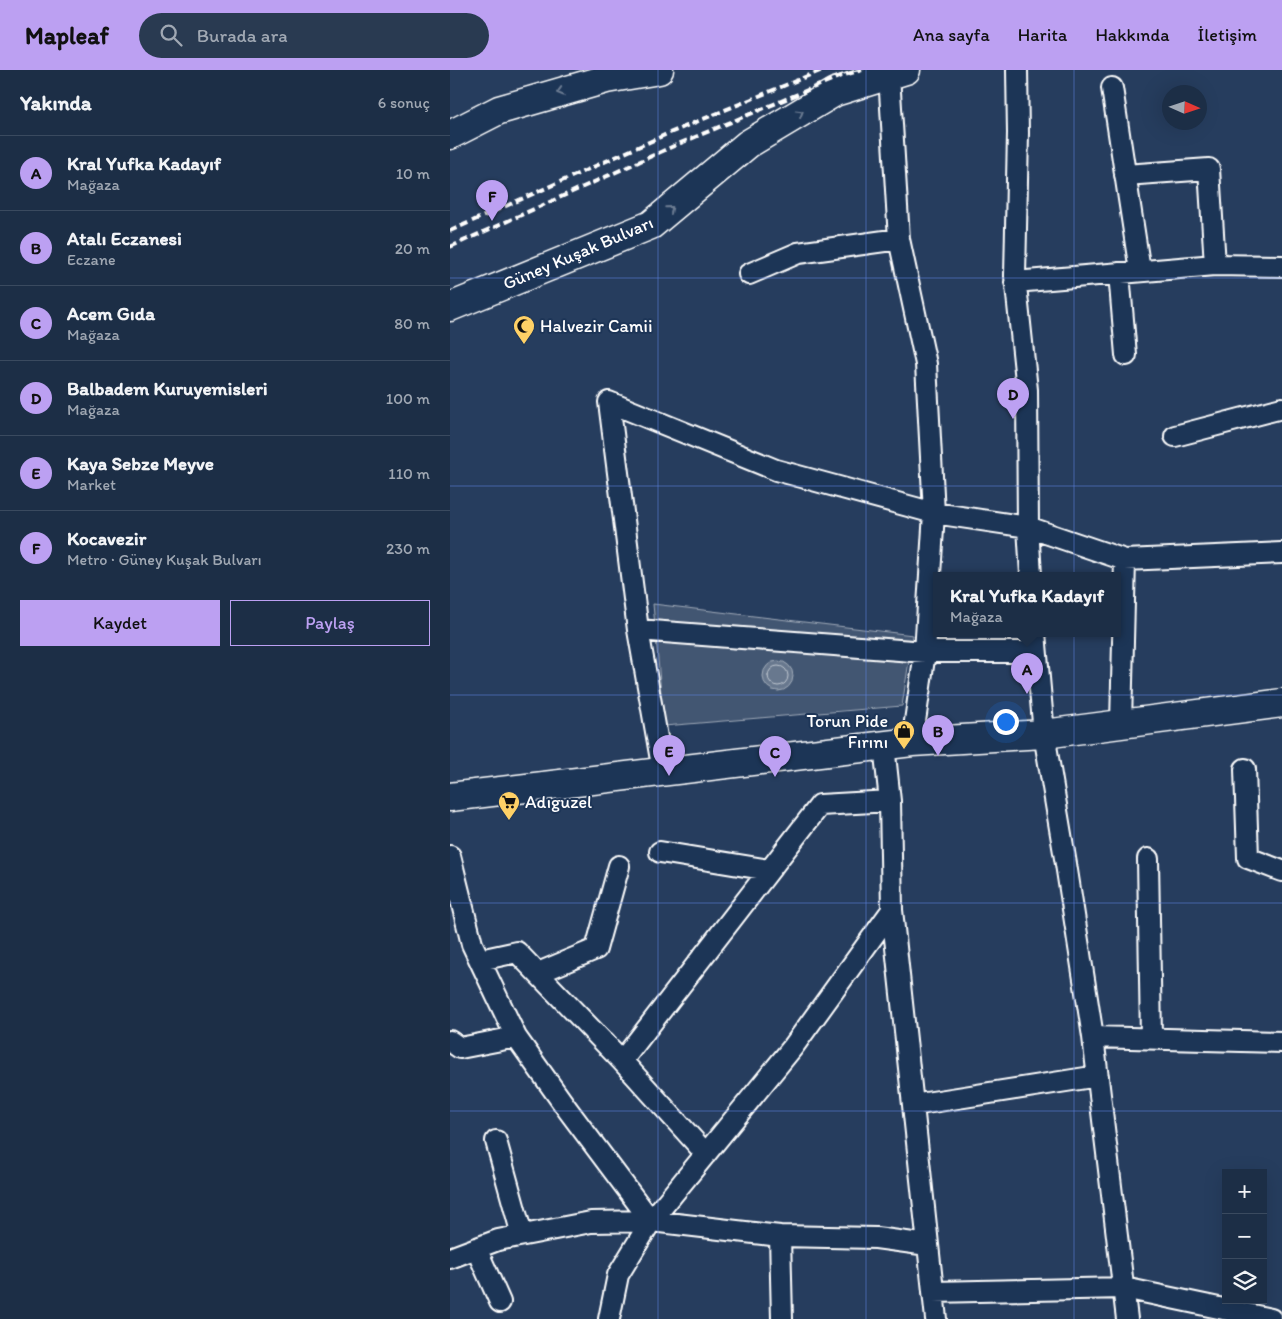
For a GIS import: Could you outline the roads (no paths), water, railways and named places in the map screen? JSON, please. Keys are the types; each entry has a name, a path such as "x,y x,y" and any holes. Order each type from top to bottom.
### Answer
{"street":[{"path":"450,135 499,110 606,79 620,73 659,70"},
{"path":"1017,70 1015,282 1026,390 1028,526 1031,572"},
{"path":"897,73 899,239 926,364 934,513 925,652 912,742"},
{"name":"Güney Kuşak Bulvarı","path":"450,306 651,225 748,144 835,92 897,73"},
{"path":"1112,88 1140,271"},
{"path":"1125,175 1209,168 1215,264"},
{"path":"749,274 798,253 899,239"},
{"path":"1015,282 1215,264 1282,266"},
{"path":"1119,273 1126,355"},
{"path":"663,770 638,630 608,402 776,470 934,513 1028,526 1125,560 1282,553"},
{"path":"1175,436 1282,408"},
{"path":"1121,723 1125,560"},
{"path":"638,630 925,652 1036,642 1044,734 1093,1037 1127,1319"},
{"path":"450,797 663,770 912,742 1044,734 1282,702"},
{"path":"884,745 890,801 892,910 936,1319"},
{"path":"1245,769 1248,858 1282,871"},
{"path":"622,1061 820,805 890,801"},
{"path":"660,852 769,870"},
{"path":"450,856 472,944 516,1037 651,1221"},
{"path":"1148,859 1151,1038"},
{"path":"538,973 596,949 619,866"},
{"path":"609,1319 618,1275 651,1221 793,1047 892,910"},
{"path":"480,960 517,952 622,1061 706,1154"},
{"path":"450,1041 460,1048 516,1037"},
{"path":"1093,1037 1282,1042"},
{"path":"913,1105 1098,1076"},
{"path":"496,1141 522,1235"},
{"path":"450,1258 498,1240 591,1222 651,1221 780,1236 876,1238 928,1245"},
{"path":"780,1236 782,1319"},
{"path":"476,1248 500,1302"},
{"path":"934,1292 1124,1288 1271,1319"},
{"path":"1281,1319 1282,1311"}],"water":[{"path":"778,661 789,665 793,676 789,687 778,691 767,687 763,676 767,665"}],"railway":[{"path":"450,231 667,134 822,70"},
{"path":"450,247 676,145 841,76 862,70"}],"place":[{"name":"Kocavezir","path":"492,221"},
{"name":"Halvezir Camii","path":"524,345"},
{"name":"Balbadem Kuruyemisleri","path":"1013,419"},
{"name":"Kral Yufka Kadayıf","path":"1027,694"},
{"name":"Torun Pide Fırını","path":"904,750"},
{"name":"Atalı Eczanesi","path":"938,756"},
{"name":"Kaya Sebze Meyve","path":"669,776"},
{"name":"Acem Gıda","path":"775,777"},
{"name":"Adıguzel","path":"509,821"}]}
